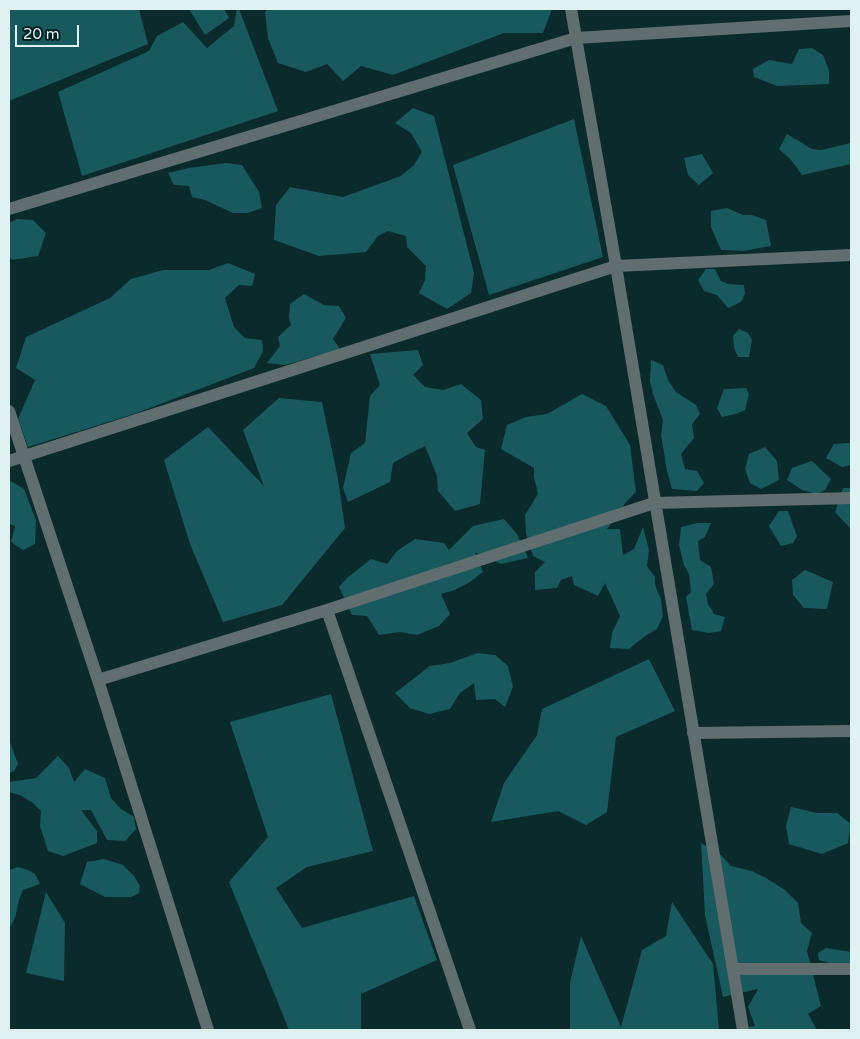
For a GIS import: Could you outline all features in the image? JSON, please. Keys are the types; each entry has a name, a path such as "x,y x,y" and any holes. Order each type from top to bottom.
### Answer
{"street":[{"path":"571,9 616,266 743,1030"},
{"path":"9,209 576,38 851,21"},
{"path":"9,461 616,266 851,255"},
{"path":"9,411 98,680 208,1030"},
{"path":"98,680 327,610 654,503 851,498"},
{"path":"327,610 470,1030"},
{"path":"693,733 851,731"},
{"path":"733,968 851,969"}],"shaded area":[{"path":"9,9 139,9 148,44 9,101"},
{"path":"189,9 224,9 229,18 205,35"},
{"path":"237,9 239,9 278,111 82,176 58,92 149,51 157,36 183,22 207,48 234,26"},
{"path":"268,9 552,9 543,33 504,33 393,75 361,66 343,81 327,64 306,72 278,63 268,38 265,12"},
{"path":"812,48 823,55 829,70 829,84 777,86 754,77 753,69 769,60 792,64 799,49"},
{"path":"413,108 434,116 474,273 471,293 447,309 419,293 425,280 426,266 407,247 406,236 388,231 378,236 366,252 319,256 274,240 276,205 290,187 343,197 401,176 414,165 422,152 411,133 395,123"},
{"path":"574,119 603,257 489,295 453,165"},
{"path":"787,134 812,149 821,150 851,143 851,164 802,175 791,160 779,149"},
{"path":"702,154 713,173 699,185 688,175 684,158"},
{"path":"226,163 242,165 259,192 262,208 248,213 233,213 205,200 192,197 189,186 174,185 168,173 189,168"},
{"path":"727,208 743,215 752,215 766,220 771,246 743,251 721,250 711,227 711,211"},
{"path":"17,219 33,220 46,233 38,256 12,260 9,256 9,223"},
{"path":"228,263 255,274 252,286 239,285 225,298 234,327 245,338 262,340 263,351 254,368 137,413 28,447 18,419 35,380 16,368 26,337 110,298 131,279 163,270 209,270"},
{"path":"706,269 715,269 721,281 728,284 744,285 745,294 741,302 728,308 717,295 704,291 698,280"},
{"path":"304,294 324,305 339,306 346,318 333,339 340,349 285,365 267,363 280,346 278,337 291,325 289,318 290,304"},
{"path":"739,329 748,333 752,340 749,357 738,357 734,348 733,336"},
{"path":"418,350 423,365 413,375 425,387 443,390 461,384 481,400 483,419 467,433 476,447 485,450 480,504 455,511 438,491 437,476 425,446 393,463 390,482 348,502 343,488 351,453 365,443 370,396 380,385 370,354"},
{"path":"651,360 663,365 668,380 676,392 696,405 700,414 692,424 694,438 681,454 685,469 697,471 704,483 697,491 672,489 661,435 663,420 650,381"},
{"path":"746,388 749,394 745,410 722,417 717,408 724,389"},
{"path":"582,394 606,406 630,445 636,492 626,502 607,529 620,529 623,555 634,549 643,527 649,550 647,566 655,577 655,585 661,599 663,616 657,629 629,649 610,648 612,633 620,616 605,583 598,596 574,585 572,576 561,580 557,588 535,590 535,572 545,562 533,556 526,533 525,515 538,494 534,468 501,449 507,425 526,417 547,414"},
{"path":"279,398 322,402 338,479 345,528 282,605 223,622 190,544 164,460 208,427 264,486 243,430"},
{"path":"849,443 851,445 851,465 842,467 826,458 834,444"},
{"path":"765,447 777,461 779,480 761,489 750,483 745,469 749,454"},
{"path":"812,461 831,479 825,490 817,494 802,490 787,480 792,468"},
{"path":"9,480 24,489 36,520 35,544 23,550 11,542 15,526 9,524"},
{"path":"843,488 851,488 851,529 835,512"},
{"path":"779,511 788,511 797,536 793,543 781,546 769,526"},
{"path":"504,519 517,534 528,558 501,564 475,552 483,572 455,590 441,594 450,614 439,626 417,635 400,632 379,635 367,616 352,615 339,587 347,578 371,559 387,564 397,551 415,539 444,543 449,550 473,526"},
{"path":"697,523 711,523 705,537 698,541 700,560 711,567 714,584 706,594 708,604 714,614 725,617 721,631 709,633 692,630 686,597 691,592 689,574 684,565 679,545 681,527"},
{"path":"805,570 833,582 827,609 804,608 793,595 792,580"},
{"path":"478,653 495,655 508,666 513,687 505,707 495,699 476,700 474,683 460,693 450,709 429,714 410,708 395,693 430,666 450,663"},
{"path":"649,659 675,711 616,737 607,812 586,825 558,811 491,822 504,783 537,735 542,709"},
{"path":"331,694 373,851 307,867 276,888 302,928 414,896 437,960 361,994 361,1030 289,1030 229,882 268,837 230,722"},
{"path":"9,739 18,764 14,771 9,773"},
{"path":"58,756 69,768 74,782 85,769 105,778 111,798 121,809 134,817 136,829 125,841 107,840 91,810 81,810 97,831 97,843 63,856 48,851 40,826 41,811 33,803 20,795 9,792 9,782 36,778"},
{"path":"791,807 817,813 837,813 851,824 848,843 822,854 789,844 786,826"},
{"path":"701,843 721,855 731,866 752,871 766,878 785,890 798,903 801,923 812,933 807,951 821,1006 808,1014 817,1030 731,1030 755,1026 748,1007 758,989 723,997 705,915"},
{"path":"104,859 123,865 134,876 140,886 139,893 131,897 105,897 80,884 87,862"},
{"path":"18,867 35,874 40,884 23,890 15,918 9,929 9,870"},
{"path":"46,892 65,923 64,981 26,973"},
{"path":"672,902 713,964 719,1030 570,1030 570,983 581,936 621,1027 642,950 666,936"},
{"path":"826,948 851,952 851,969 819,960 818,953"}]}
